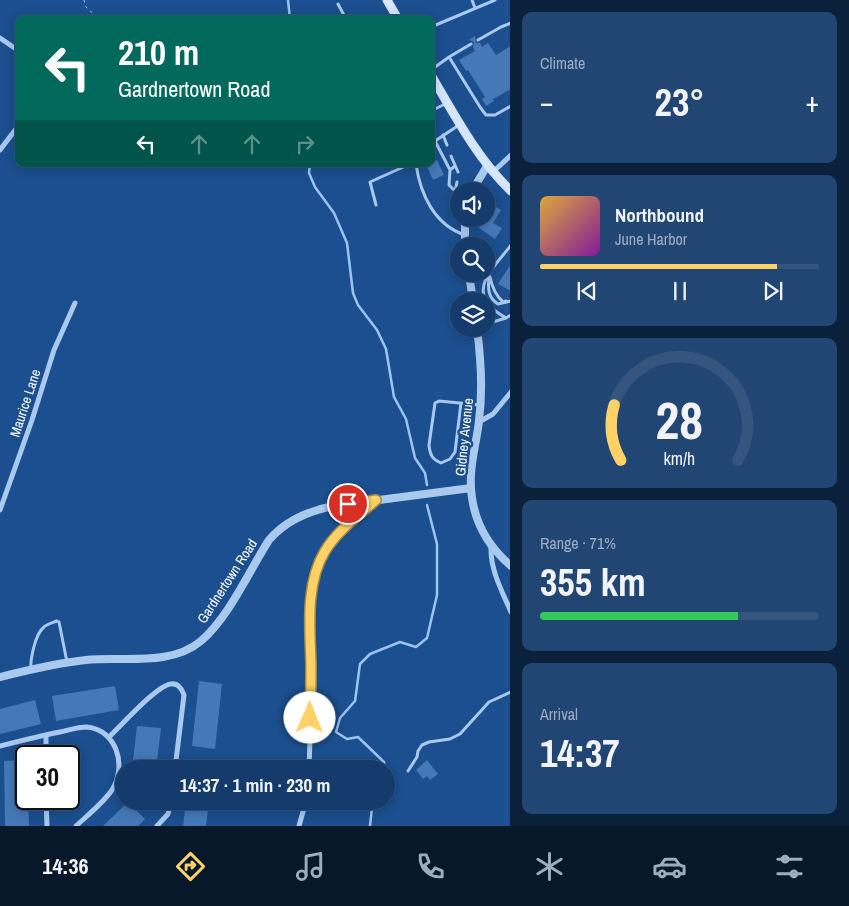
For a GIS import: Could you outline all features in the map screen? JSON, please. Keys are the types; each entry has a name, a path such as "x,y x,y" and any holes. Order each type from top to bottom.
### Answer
{"main road":[{"path":"387,0 396,15"},
{"path":"435,82 490,169 510,191"}],"street":[{"path":"0,38 15,48"},
{"path":"0,150 15,130"},
{"path":"479,182 490,169 510,155"},
{"path":"465,227 465,235"},
{"name":"Maurice Lane","path":"0,510 32,420 54,350 75,303"},
{"name":"Gidney Avenue","path":"478,337 480,405 479,422 472,459 471,488 477,520 491,546 510,566"},
{"path":"479,422 493,414 509,395"},
{"name":"Gardnertown Road","path":"0,677 67,662 107,658 163,657 178,653 201,641 222,617 276,531 300,515 314,510 376,500 471,488"},
{"path":"309,760 310,628 312,590 316,569 324,552 334,539 376,500"},
{"path":"491,546 490,555 494,571 510,612"},
{"path":"109,737 159,689 170,684 176,684 184,695 177,760"},
{"path":"0,746 84,727 102,731 109,737 116,749 118,758 117,776 104,798 76,826"},
{"path":"46,735 46,745"},
{"path":"46,810 47,826"},
{"path":"157,826 168,814 169,810"},
{"path":"299,826 303,810"}],"lane":[{"path":"472,0 475,8"},
{"path":"435,25 495,0"},
{"path":"338,4 344,15"},
{"path":"478,40 510,23"},
{"path":"435,67 471,44"},
{"path":"449,57 486,114 495,115 510,106"},
{"path":"435,109 447,103"},
{"path":"450,186 450,170 435,141 460,124"},
{"path":"443,135 447,145"},
{"path":"451,156 458,172"},
{"path":"450,170 455,166"},
{"path":"376,205 370,182 403,167"},
{"path":"417,167 420,187 426,200 447,226 454,232 465,235"},
{"path":"495,264 510,245"},
{"path":"484,282 484,294 490,306 506,318"},
{"path":"491,282 502,302 510,301"},
{"path":"495,321 510,315"},
{"path":"461,403 455,452 450,459 441,463 434,460 429,445 435,403 439,401 461,403 480,405"},
{"path":"31,670 30,664 33,650 40,630 44,626 57,621 59,622 67,662"},
{"path":"408,771 422,745 450,739 460,734 489,702 510,692"}],"path":[{"path":"84,0 86,7 95,15"}],"building":[{"path":"475,36 476,43 480,43 482,47 488,43 496,55 510,47 510,90 493,99 494,101 486,106 482,99 485,97 468,70 466,71 459,60 475,51 473,47 474,42 469,40"},
{"path":"437,160 444,175 433,180 427,167 435,167 435,161"},
{"path":"495,206 501,210 495,220"},
{"path":"495,224 502,228 495,239 495,237 479,228 495,227"},
{"path":"510,266 510,290 498,284"},
{"path":"199,681 222,684 215,749 192,746"},
{"path":"115,686 119,710 56,721 52,696"},
{"path":"35,700 41,724 0,734 0,709"},
{"path":"137,726 161,728 157,760 133,760"},
{"path":"15,760 15,810 28,810 29,826 5,826 4,761"},
{"path":"427,760 438,774 430,780 427,776 423,779 416,770"},
{"path":"120,810 136,810 145,819 138,826 103,826"},
{"path":"185,810 208,810 206,826 183,826"}],"waterway":[{"path":"288,0 290,15"},
{"path":"310,167 309,173 315,187 334,213 347,243 353,293 358,305 377,330 386,349 394,397 406,419 415,458 425,473 427,485"},
{"path":"382,760 358,737 347,739 336,732 340,718 355,701 360,664 370,654 400,642 416,647 427,638 437,595 437,544 427,505"},
{"path":"370,826 372,810"}],"route":[{"path":"310,718 310,628 312,590 316,569 324,552 334,539 376,500 348,504"}]}
